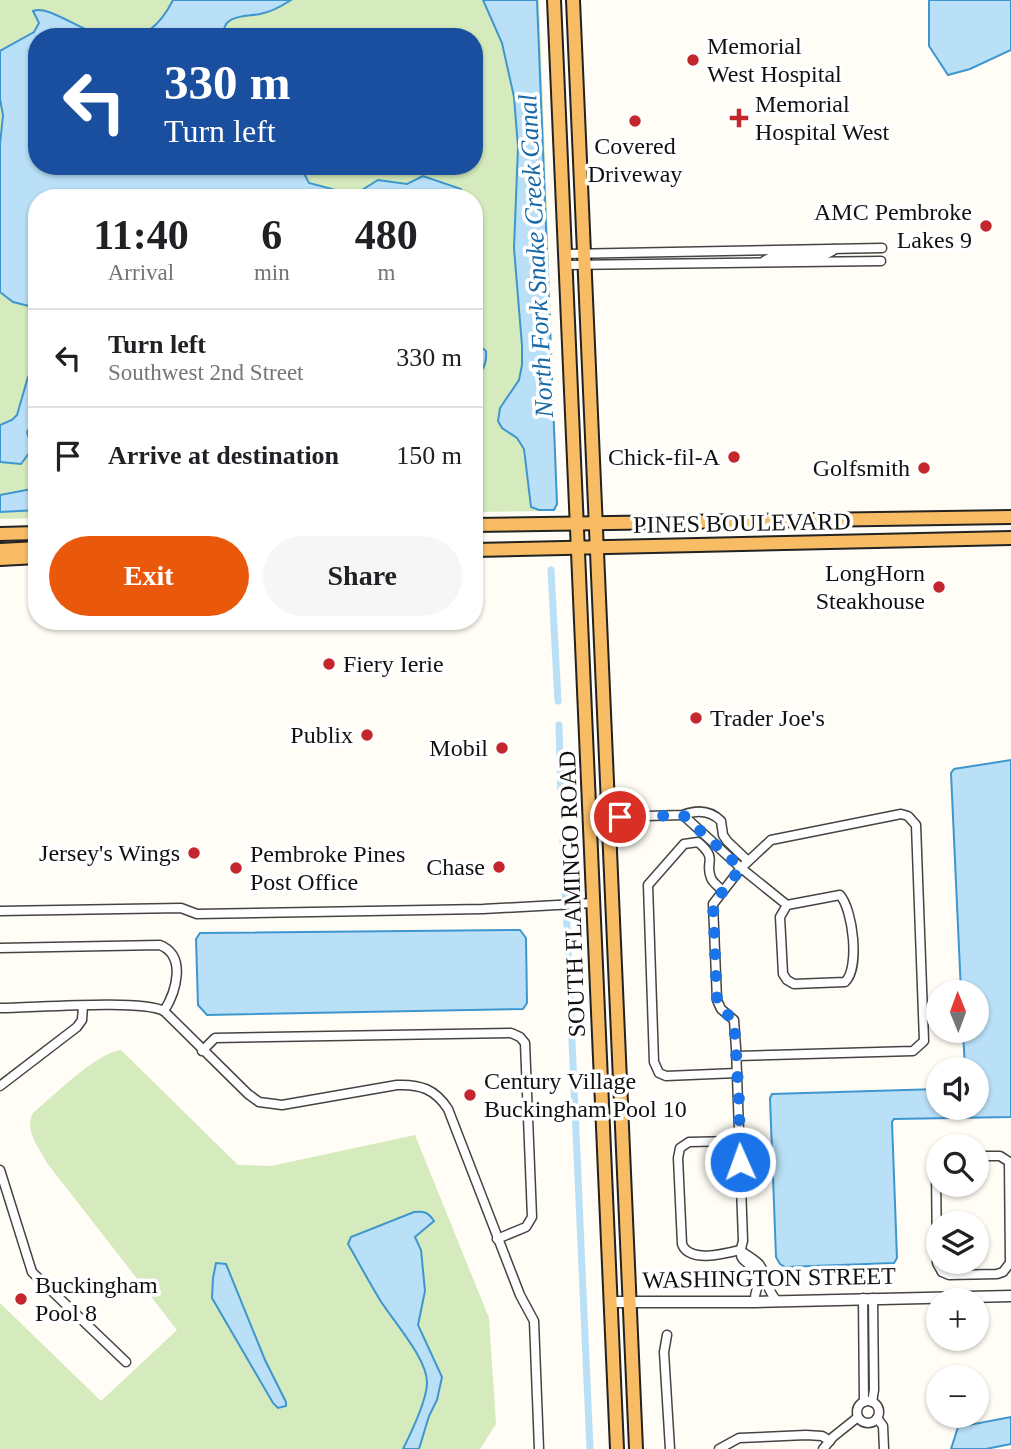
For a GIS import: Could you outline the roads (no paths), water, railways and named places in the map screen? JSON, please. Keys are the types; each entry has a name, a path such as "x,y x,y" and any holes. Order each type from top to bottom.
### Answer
{"highway":[{"name":"SOUTH FLAMINGO ROAD","path":"554,0 617,1449"},
{"name":"SOUTH FLAMINGO ROAD","path":"573,0 636,1449"},
{"name":"PINES BOULEVARD","path":"483,525 1011,517"},
{"path":"0,534 28,533"},
{"name":"PINES BOULEVARD","path":"483,550 1011,538"},
{"path":"0,550 28,548"},
{"path":"0,559 28,557"},
{"path":"585,712 595,734 597,805 602,814 608,817"}],"street":[{"path":"761,262 776,256 835,249 882,248"},
{"path":"566,260 814,252"},
{"path":"585,259 881,261"},
{"path":"608,817 683,815 692,811 718,817 727,841 745,864"},
{"path":"737,1056 913,1051 921,1047 925,1041 916,825 908,816 901,814 771,840 745,864 713,904 717,1000 721,1009 734,1020 737,1056 743,1241 740,1250 743,1261 756,1271 759,1280 755,1302"},
{"path":"683,815 745,864 787,905"},
{"path":"723,891 712,881 712,859 698,842 684,844 648,885 654,1062 659,1073 666,1076 737,1073"},
{"path":"840,895 847,903 854,969 845,982 794,984 787,981 783,974 780,917 787,905 840,895"},
{"path":"0,911 181,908 197,914 593,903"},
{"path":"0,948 160,945 170,949 176,958 176,986 164,1011"},
{"path":"0,1086 80,1023 83,1006"},
{"path":"0,1008 146,1006 164,1011 248,1094 259,1102 271,1105 295,1104 414,1084 427,1087 441,1098 448,1109 520,1295 534,1321 539,1449"},
{"path":"202,1051 215,1038 502,1033 520,1037 524,1043 532,1217 526,1227 497,1239"},
{"path":"738,1141 684,1144 678,1152 682,1244 689,1254 698,1255 740,1250 758,1263 764,1272 766,1286 776,1301"},
{"path":"936,1197 937,1263 942,1272 949,1275 1003,1272 1010,1263 1010,1163 1000,1157 989,1157"},
{"path":"0,1170 32,1272 126,1362"},
{"name":"WASHINGTON STREET","path":"611,1302 755,1302 1011,1296"},
{"path":"868,1298 874,1390 857,1409 858,1417 866,1423 877,1418"},
{"path":"866,1401 864,1363 868,1327"},
{"path":"667,1335 664,1352 670,1449"},
{"path":"866,1401 878,1409 877,1418 883,1426 884,1449"},
{"path":"823,1449 858,1417"},
{"path":"719,1449 739,1438 806,1435 822,1436 830,1441"}],"water":[{"path":"173,0 291,0 268,12 235,18 225,28 151,28"},
{"path":"483,0 537,0 557,504 554,510 531,507 524,449 517,438 502,428 498,421 500,408 519,380 522,365 514,248 518,147 514,97 502,43"},
{"path":"929,0 1011,0 1011,50 970,69 948,75 929,46"},
{"path":"33,11 45,11 84,28 36,28 39,23"},
{"path":"28,35 28,175 305,175 309,183 332,189 28,189 28,306 13,302 0,292 0,144 3,115 0,99 0,51"},
{"path":"423,176 461,189 364,189 378,180 407,184"},
{"path":"483,349 486,351 483,368"},
{"path":"28,377 28,454 21,464 0,462 0,425 17,415"},
{"path":"28,490 28,510 0,512 0,495"},
{"path":"1011,760 1011,1117 989,1117 989,1057 964,1057 964,1043 989,1043 989,980 960,980 951,773 954,769"},
{"path":"520,930 526,938 527,1003 523,1009 207,1015 198,1005 196,939 200,933"},
{"path":"926,1089 926,1118 894,1119 892,1122 897,1258 894,1263 785,1267 780,1264 776,1257 772,1094"},
{"path":"414,1212 426,1213 434,1221 415,1237 421,1250 425,1291 418,1325 442,1377 437,1400 419,1449 403,1449 424,1399 426,1374 409,1340 380,1300 348,1244 351,1237"},
{"path":"216,1263 226,1264 286,1406 278,1408 273,1403 212,1298"},
{"path":"1011,1417 1011,1444 986,1449 951,1449 958,1428 989,1428 989,1421"}],"waterway":[{"name":"North Fork Snake Creek Canal","path":"551,570 558,701"},
{"name":"North Fork Snake Creek Canal","path":"559,725 561,795"},
{"name":"North Fork Snake Creek Canal","path":"563,838 590,1449"}],"place":[{"name":"Memorial West Hospital","path":"693,60"},
{"name":"Memorial Hospital West","path":"739,118"},
{"name":"Covered Driveway","path":"635,121"},
{"name":"AMC Pembroke Lakes 9","path":"986,226"},
{"name":"Chick-fil-A","path":"734,457"},
{"name":"Golfsmith","path":"924,468"},
{"name":"LongHorn Steakhouse","path":"939,587"},
{"name":"Fiery Ierie","path":"329,664"},
{"name":"Trader Joe's","path":"696,718"},
{"name":"Publix","path":"367,735"},
{"name":"Mobil","path":"502,748"},
{"name":"Jersey's Wings","path":"194,853"},
{"name":"Chase","path":"499,867"},
{"name":"Pembroke Pines Post Office","path":"236,868"},
{"name":"Century Village Buckingham Pool 10","path":"470,1095"},
{"name":"Buckingham Pool 8","path":"21,1299"}]}
